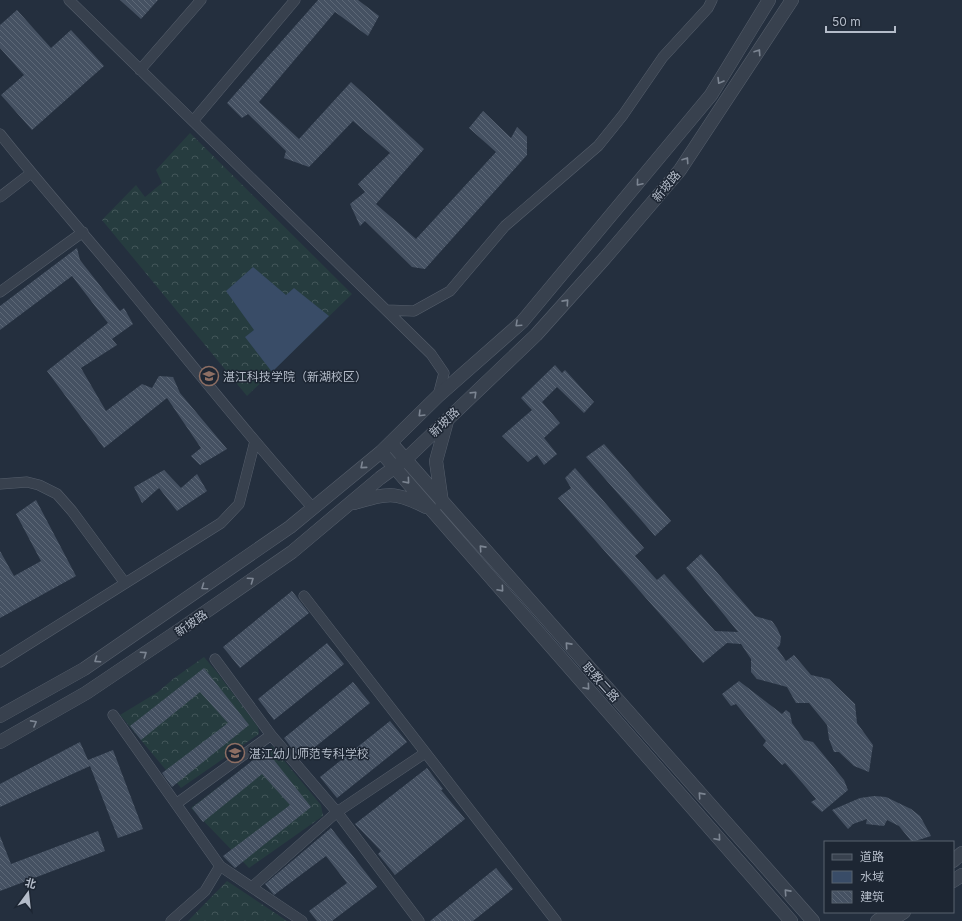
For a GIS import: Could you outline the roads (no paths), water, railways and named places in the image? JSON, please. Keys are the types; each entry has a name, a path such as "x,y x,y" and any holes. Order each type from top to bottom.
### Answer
{"street":[{"path":"69,0 431,354 444,373 438,396"},
{"path":"140,70 201,0"},
{"path":"193,122 295,0"},
{"path":"386,310 414,311 450,290 505,226 598,146 624,115 663,57 708,8 712,0"},
{"name":"新坡路","path":"0,716 97,660 290,528 381,452 438,396 522,322 711,95 769,0"},
{"name":"新坡路","path":"0,742 86,693 292,552 348,504 406,459 536,335 605,258 680,170 792,0"},
{"path":"0,134 30,173 83,232 255,441 313,508"},
{"path":"0,196 30,173"},
{"path":"0,292 83,232"},
{"path":"348,504 382,495 393,495 406,497 437,506 436,461 448,419"},
{"path":"0,662 221,523 239,504 255,441"},
{"name":"职教二路","path":"391,442 406,459 437,506 790,921"},
{"name":"职教二路","path":"381,452 437,506 813,921"},
{"path":"0,484 27,482 39,485 57,494 72,511 125,583"},
{"path":"304,596 556,921"},
{"path":"215,658 271,735 337,812 419,921"},
{"path":"113,715 220,866 252,886 302,921"},
{"path":"176,804 271,735"},
{"path":"252,886 337,812 426,754"},
{"path":"954,860 962,853"},
{"path":"171,921 205,891 220,866"},
{"path":"877,921 889,913"},
{"path":"890,921 902,913"}],"water":[{"path":"253,267 286,295 294,288 329,316 272,372 245,337 254,330 226,291"}],"place":[{"name":"湛江科技学院（新湖校区）","path":"209,376"},
{"name":"湛江幼儿师范专科学校","path":"235,753"}]}
